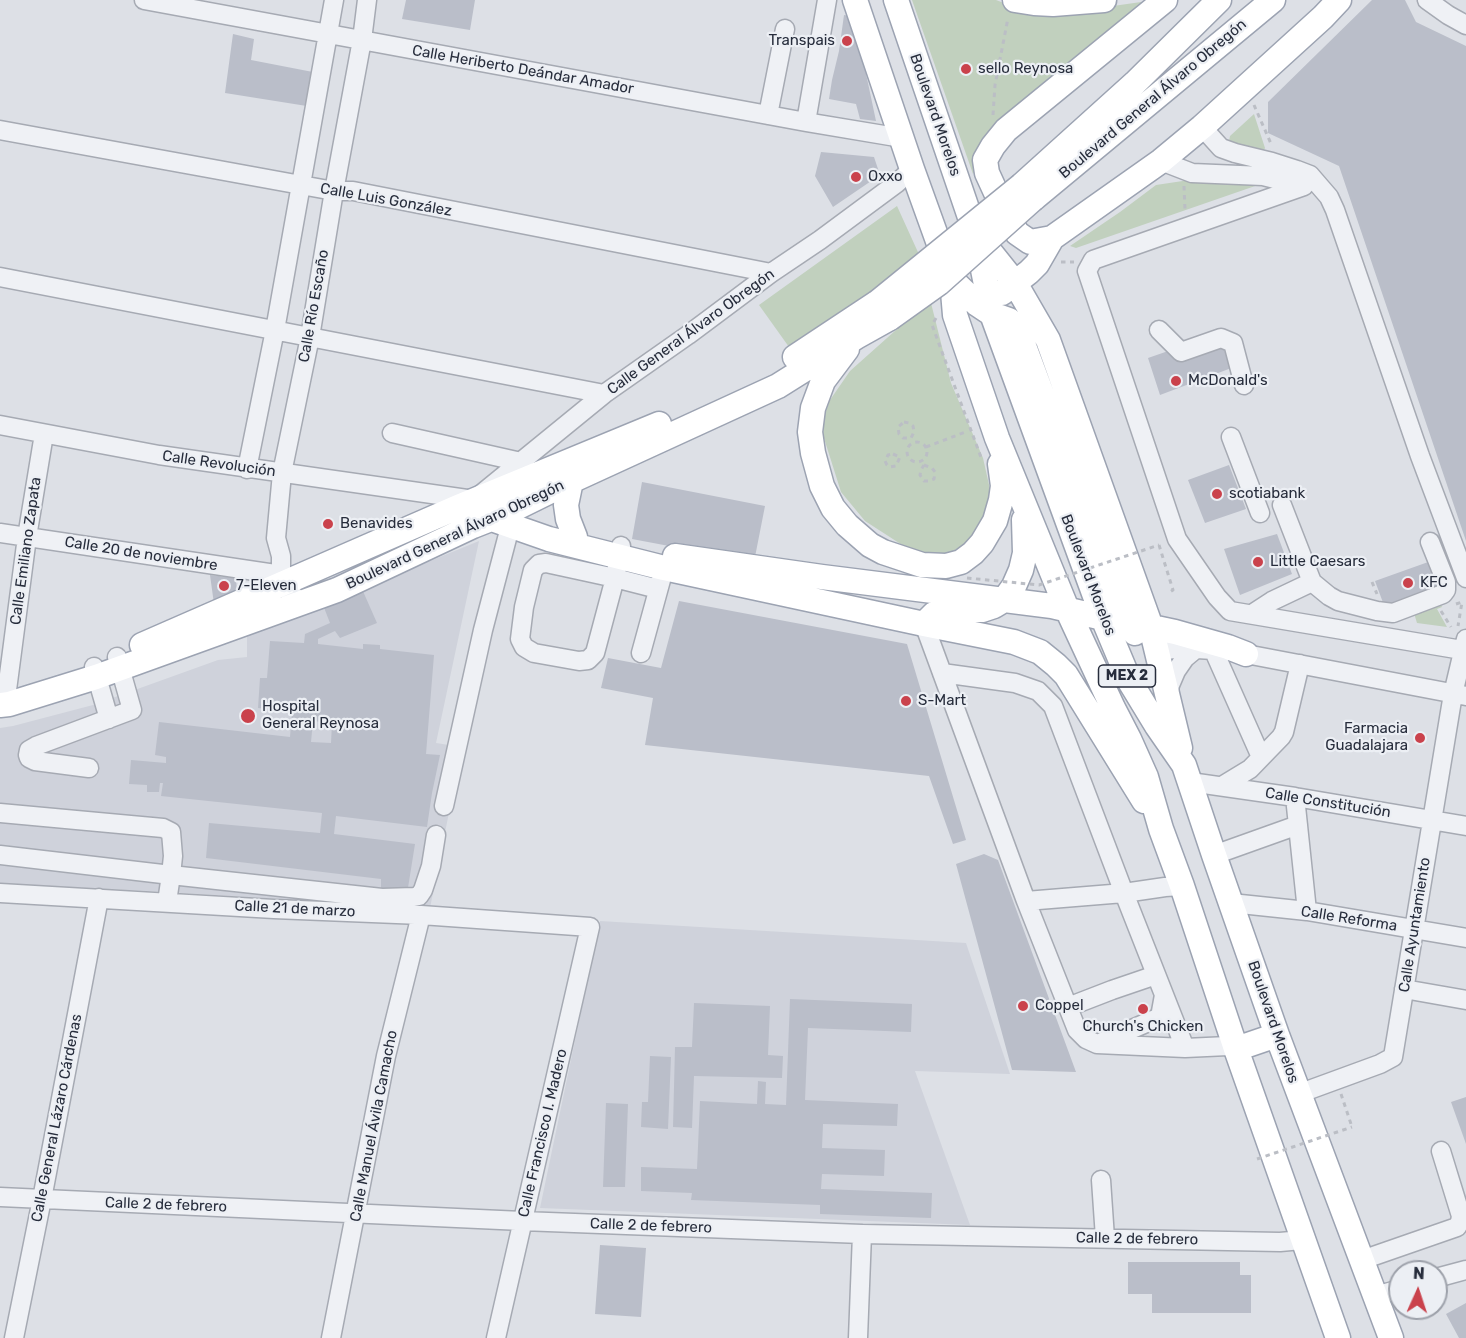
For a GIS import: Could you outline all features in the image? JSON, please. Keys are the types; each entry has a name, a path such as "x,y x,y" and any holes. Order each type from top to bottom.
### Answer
{"main road":[{"name":"Boulevard Morelos","path":"855,0 952,280 956,315 996,438 1067,609 1146,777 1161,829 1302,1240 1338,1338"},
{"name":"Boulevard Morelos","path":"896,0 976,235 992,314 1103,618 1129,680 1187,774 1298,1094 1391,1338"},
{"path":"1011,9 1034,3 1104,0"},
{"path":"1052,238 1030,242 1017,233 987,173 985,160 1006,130 1165,0"},
{"name":"Boulevard General Álvaro Obregón","path":"1028,192 1219,0"},
{"name":"Boulevard General Álvaro Obregón","path":"1028,192 1273,0"},
{"path":"992,314 1000,294 1037,264 1052,238 1161,161 1202,127 1339,0"},
{"path":"884,310 1028,192"},
{"path":"976,235 1016,283 1048,340 1139,625"},
{"path":"952,280 977,304 992,314 1009,320 1018,330 1139,625 1157,652 1187,774"},
{"name":"Boulevard General Álvaro Obregón","path":"4,698 302,604 337,591 473,526 502,519 572,481 778,386 856,338 884,310"},
{"name":"Boulevard General Álvaro Obregón","path":"119,662 281,579 457,501 658,424 725,394 884,310"},
{"path":"856,338 823,381 813,408 810,432 822,486 833,508 847,525 870,545 883,552 922,565 946,566 961,562 973,553 989,534 1001,500 1003,486 996,438"},
{"path":"572,481 566,505 568,519 575,537"},
{"path":"924,624 934,614 941,611 982,610 1004,600 1018,578 1025,553 1024,521 1020,497"},
{"path":"457,501 549,539 618,560 1014,642 1040,652 1066,675 1161,829"},
{"path":"502,519 575,537 618,560"},
{"path":"663,571 822,577 1004,600 1067,609 1200,638 1246,654"},
{"path":"822,577 847,591 907,609 924,624"},
{"path":"1113,708 1129,680 1157,652"},
{"path":"1236,1048 1277,1035"}],"street":[{"name":"Calle Heriberto Deándar Amador","path":"144,0 902,138"},
{"path":"247,468 334,0"},
{"name":"Calle Río Escaño","path":"281,579 281,556 276,538 282,473 310,337 367,0"},
{"path":"806,122 827,0"},
{"path":"1427,0 1466,25"},
{"path":"768,115 785,29"},
{"path":"1202,127 1221,148 1297,170 1329,197 1466,579"},
{"name":"Calle Luis González","path":"0,130 300,185 353,191 771,273"},
{"path":"1161,161 1190,173 1263,176 1311,183"},
{"name":"Calle General Álvaro Obregón","path":"457,501 520,462 604,394 830,233 912,170"},
{"path":"1311,183 1093,260 1087,271 1177,539 1217,597 1230,611 1301,623 1459,636"},
{"path":"0,277 604,394"},
{"path":"1159,330 1181,352 1221,338 1233,343 1244,385"},
{"name":"Calle Revolución","path":"0,425 159,455 457,501"},
{"path":"392,433 520,462"},
{"name":"Calle Emiliano Zapata","path":"4,698 44,434"},
{"path":"1231,437 1260,513"},
{"path":"1282,505 1312,582 1338,601 1377,611 1393,613 1443,594 1446,590 1446,582 1430,542"},
{"path":"444,806 483,630 502,519"},
{"name":"Calle 20 de noviembre","path":"0,533 281,579"},
{"path":"618,560 595,653 588,660 579,661 534,653 524,647 520,639 524,607 533,570 539,564 618,560 663,571 640,653"},
{"path":"281,579 302,604"},
{"path":"1252,614 1272,601 1312,582"},
{"path":"924,624 1026,901 1077,1029 1086,1039 1097,1044 1236,1048"},
{"name":"Calle Ayuntamiento","path":"1298,1094 1380,1064 1393,1057 1431,820 1459,695 1459,636"},
{"path":"1157,652 1180,648 1246,654 1459,695"},
{"path":"1167,700 1176,670 1185,658 1205,649"},
{"path":"1205,649 1261,757"},
{"path":"89,768 35,761 29,758 29,750 132,710 119,662"},
{"path":"1222,786 1244,773 1281,737 1300,664"},
{"path":"95,671 109,719"},
{"path":"942,673 1015,683 1038,690 1053,706 1185,1048"},
{"name":"Calle Constitución","path":"1187,774 1222,786 1295,796 1466,826"},
{"path":"1295,796 1307,911"},
{"path":"0,813 163,828 171,832 173,856 167,902"},
{"path":"1214,855 1298,825"},
{"path":"0,855 382,898 414,897 419,896 423,891 431,866 436,835"},
{"path":"1026,901 1182,886"},
{"name":"Calle 21 de marzo","path":"0,893 421,915 590,927"},
{"name":"Calle General Lázaro Cárdenas","path":"14,1338 99,898"},
{"name":"Calle Reforma","path":"1231,903 1307,911 1466,938"},
{"name":"Calle Manuel Ávila Camacho","path":"331,1338 387,1056 421,915"},
{"name":"Calle Francisco I. Madero","path":"496,1338 590,927"},
{"path":"1068,1007 1156,975"},
{"path":"1404,989 1466,1000"},
{"path":"1097,1044 1161,1017 1164,995"},
{"path":"1362,1260 1457,1227 1461,1216 1441,1151"},
{"path":"1101,1180 1105,1238"},
{"name":"Calle 2 de febrero","path":"0,1197 862,1234 1280,1242 1302,1240"},
{"path":"858,1338 862,1234"},
{"path":"1448,1275 1466,1270"},
{"path":"1375,1296 1388,1292"}],"path":[{"path":"993,121 995,85 1011,9"},
{"path":"1254,105 1268,136"},
{"path":"1184,180 1185,212"},
{"path":"1061,262 1075,262"},
{"path":"902,423 909,423 913,426 914,432 911,438 903,438 899,434 898,427 902,423"},
{"path":"926,447 968,430"},
{"path":"911,438 914,443"},
{"path":"926,447 922,443 914,443 908,449 908,456 909,459 923,463 932,468 935,472 930,481 924,481 920,472 923,463 927,454 926,447"},
{"path":"900,457 898,464 894,467 886,463 890,454 900,457 908,456"},
{"path":"967,578 1039,585 1159,545 1172,591"},
{"path":"1455,604 1462,602 1459,636"},
{"path":"1447,607 1440,610 1459,636"},
{"path":"1257,1160 1352,1126 1336,1081"}],"shaded area":[{"name":"Hospital General Reynosa","path":"479,541 436,743 462,747 430,908 149,891 0,885 0,728 93,705 218,660 247,657 247,636"},
{"path":"600,921 966,943 1010,1074 915,1071 970,1225 540,1208"}],"green space":[{"path":"912,0 996,0 1009,5 1064,13 1141,2 1149,8 983,157 973,174"},
{"path":"1254,114 1264,150 1229,141 1230,136"},
{"path":"1196,179 1256,182 1258,185 1076,248 1070,246 1156,185"},
{"path":"897,206 922,261 794,354 759,305"},
{"path":"931,303 951,383 983,458 994,507 969,542 951,552 938,555 913,552 865,521 841,492 823,435 824,417 830,400 850,371 896,330"},
{"path":"1439,600 1442,607 1437,609 1447,627 1417,623 1413,610"}],"building":[{"path":"406,0 475,0 470,30 402,19"},
{"path":"1372,0 1405,0 1416,22 1466,46 1466,541 1339,166 1268,133 1268,102"},
{"path":"844,15 852,16 876,121 860,119 856,104 829,99"},
{"path":"233,34 254,39 251,60 318,73 313,107 225,93"},
{"path":"821,152 874,157 880,175 833,207 815,176"},
{"name":"McDonald's","path":"1221,345 1234,367 1160,395 1148,358 1174,349"},
{"name":"scotiabank","path":"1229,465 1246,509 1205,523 1188,480"},
{"path":"642,482 765,506 754,562 632,539"},
{"name":"Little Caesars","path":"1277,534 1292,574 1240,595 1224,549"},
{"name":"KFC","path":"1431,561 1441,585 1385,608 1375,581"},
{"name":"7-Eleven","path":"210,575 236,578 237,593 214,604"},
{"path":"362,589 377,623 340,638 335,631 318,639 318,644 363,649 363,644 380,645 380,649 434,655 426,754 440,755 427,827 336,816 334,834 415,844 407,894 381,891 381,879 206,858 209,823 320,833 322,813 161,796 163,783 160,783 159,792 147,792 147,785 129,784 131,760 166,763 166,757 155,755 159,722 290,737 292,712 258,708 260,678 267,678 270,641 304,643 305,634 330,623 323,605","holes":["313,721 332,723 331,743 311,742"]},
{"path":"679,601 907,644 966,840 953,844 929,776 645,745 653,698 601,688 608,658 661,668"},
{"name":"Coppel","path":"984,854 998,860 1076,1072 1012,1070 956,864"},
{"path":"790,999 912,1004 911,1032 808,1028 805,1100 898,1104 897,1126 823,1124 822,1148 885,1150 884,1176 822,1174 821,1189 932,1193 931,1218 820,1214 820,1205 691,1200 692,1193 641,1191 641,1167 697,1169 700,1101 757,1104 758,1081 766,1082 765,1104 786,1105"},
{"path":"694,1003 770,1006 768,1055 783,1056 782,1078 694,1076 692,1128 673,1127 675,1047 692,1047"},
{"path":"650,1056 671,1057 668,1129 641,1127 642,1102 648,1102"},
{"path":"1466,1097 1466,1144 1451,1102"},
{"path":"606,1103 628,1104 625,1187 603,1187"},
{"path":"600,1245 646,1248 641,1317 595,1314"},
{"path":"1128,1262 1240,1262 1240,1275 1251,1275 1251,1313 1152,1313 1152,1294 1128,1294"},
{"path":"1466,1303 1466,1338 1459,1338 1448,1318 1448,1313"}],"place":[{"name":"Transpais","path":"847,41"},
{"name":"sello Reynosa","path":"966,69"},
{"name":"Oxxo","path":"856,177"},
{"name":"McDonald's","path":"1176,381"},
{"name":"scotiabank","path":"1217,494"},
{"name":"Benavides","path":"328,524"},
{"name":"Little Caesars","path":"1258,562"},
{"name":"KFC","path":"1408,583"},
{"name":"7-Eleven","path":"224,586"},
{"name":"S-Mart","path":"906,701"},
{"name":"Hospital General Reynosa","path":"248,716"},
{"name":"Farmacia Guadalajara","path":"1420,738"},
{"name":"Coppel","path":"1023,1006"},
{"name":"Church's Chicken","path":"1143,1009"}]}
